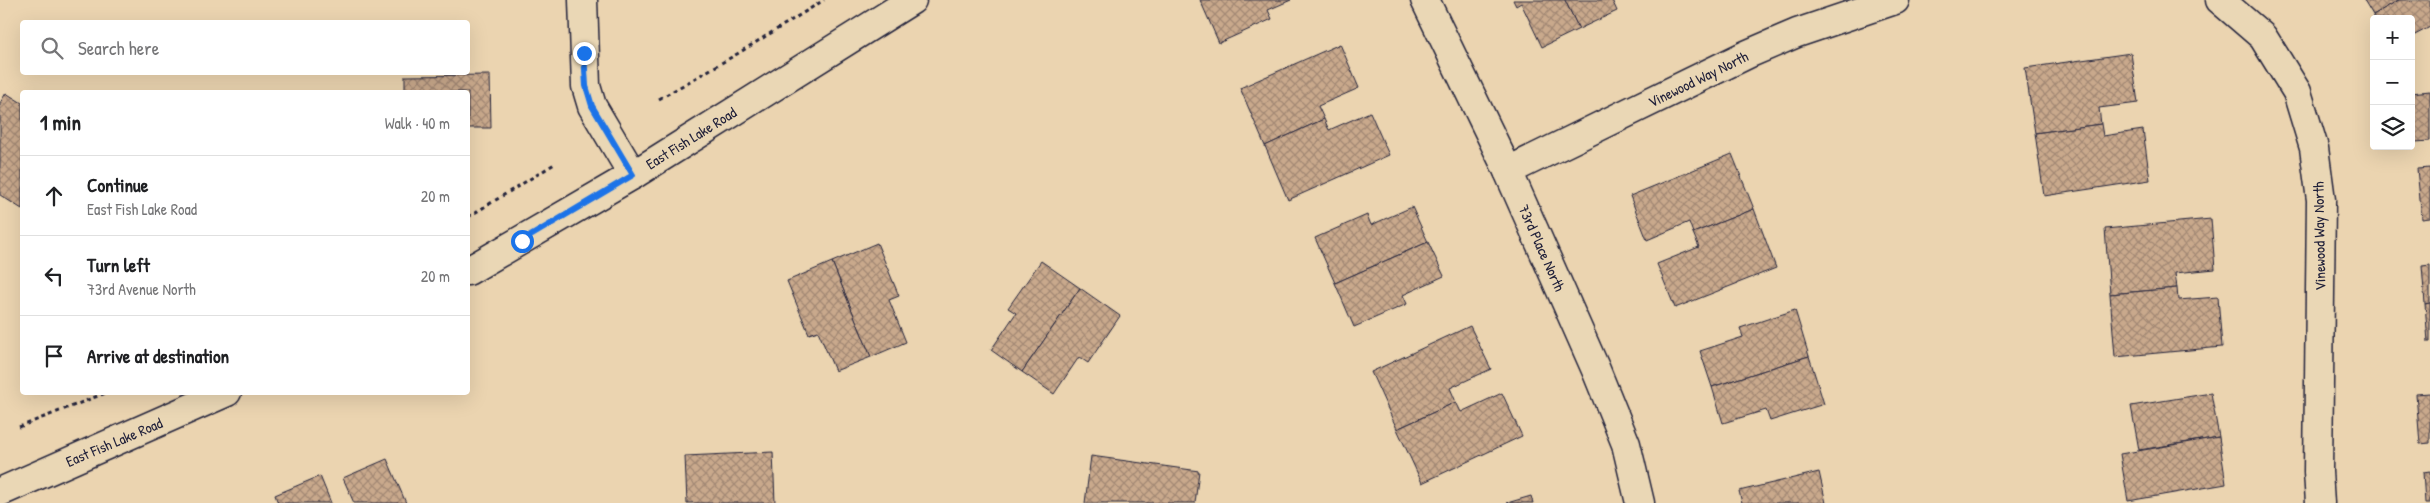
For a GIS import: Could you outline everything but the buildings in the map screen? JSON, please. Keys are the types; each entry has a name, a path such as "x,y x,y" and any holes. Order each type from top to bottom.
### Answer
{"street":[{"path":"583,0 585,70 592,106 633,175"},
{"name":"East Fish Lake Road","path":"470,270 633,175 912,0"},
{"name":"73rd Place North","path":"1425,0 1508,171 1623,436 1640,503"},
{"name":"Vinewood Way North","path":"1508,171 1748,54 1797,33 1895,0"},
{"name":"Vinewood Way North","path":"2220,0 2262,37 2297,92 2314,148 2322,200 2318,472 2320,503"},
{"name":"East Fish Lake Road","path":"0,492 220,395"}],"path":[{"path":"659,98 824,0"},
{"path":"470,216 556,163"},
{"path":"19,427 100,395"}],"route":[{"path":"522,241 633,175 592,106 586,86 584,53"}]}
